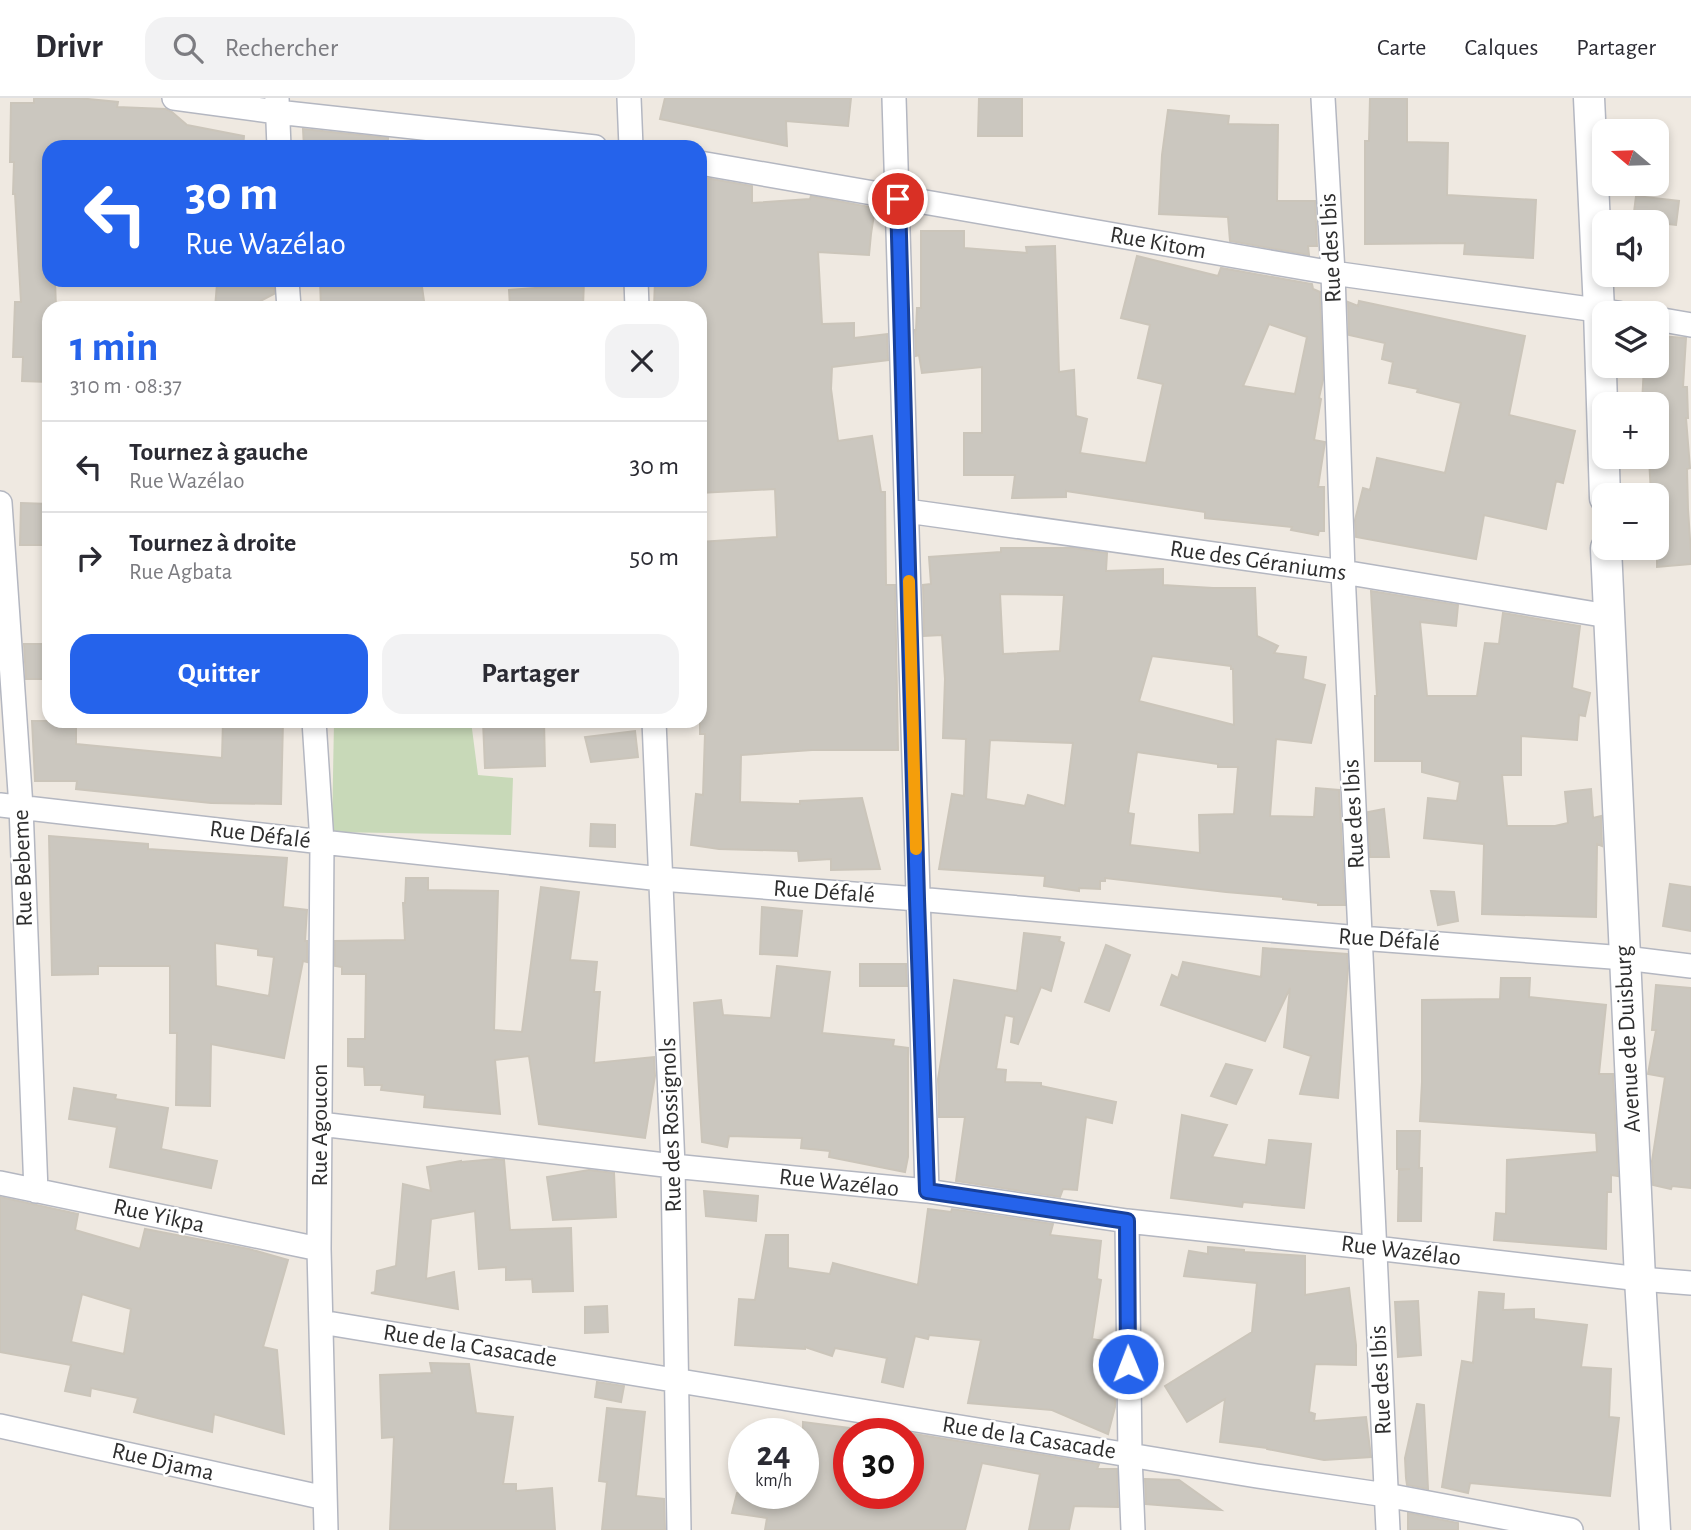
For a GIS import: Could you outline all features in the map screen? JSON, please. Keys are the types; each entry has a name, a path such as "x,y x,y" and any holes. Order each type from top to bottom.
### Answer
{"street":[{"path":"174,98 277,105 542,140"},
{"path":"629,98 631,140"},
{"path":"894,98 927,1191"},
{"name":"Rue des Ibis","path":"1323,98 1388,1530"},
{"path":"1589,98 1607,301"},
{"path":"277,105 279,140"},
{"name":"Rue Kitom","path":"707,164 1333,273 1592,310"},
{"path":"1669,322 1691,325"},
{"path":"1605,483 1607,378"},
{"name":"Rue Bebeme","path":"0,503 11,806 36,1191"},
{"name":"Rue des Géraniums","path":"907,511 1343,572 1608,616"},
{"name":"Avenue de Duisburg","path":"1606,560 1640,1279 1655,1530"},
{"name":"Rue Agoucon","path":"314,728 322,842 319,1249 326,1530"},
{"name":"Rue des Rossignols","path":"654,728 673,1166 679,1530"},
{"name":"Rue Défalé","path":"11,806 661,879 1625,958 1691,966"},
{"name":"Rue Wazélao","path":"320,1124 673,1166 927,1191 1127,1221 1691,1283"},
{"name":"Rue Yikpa","path":"0,1183 319,1249"},
{"path":"1127,1221 1133,1530"},
{"name":"Rue de la Casacade","path":"321,1322 1386,1495 1571,1530"},
{"name":"Rue Djama","path":"0,1426 325,1498"}],"green space":[{"path":"334,728 472,728 478,775 513,778 511,835 332,832"}],"building":[{"path":"34,98 78,98 118,102 117,107 166,109 187,125 244,136 244,140 42,140 42,287 55,287 56,301 42,301 42,382 22,381 23,357 13,357 15,302 21,302 13,194 14,162 10,162 11,103 34,103"},
{"path":"665,98 851,98 848,126 786,121 787,146 660,119"},
{"path":"979,98 1022,98 1022,136 978,136"},
{"path":"1370,98 1407,98 1407,142 1448,143 1447,195 1536,200 1533,258 1464,254 1465,243 1365,244 1365,141 1369,141"},
{"path":"1168,110 1229,116 1228,124 1278,125 1277,201 1315,201 1317,246 1308,246 1309,255 1230,241 1228,217 1159,214"},
{"path":"303,129 388,138 388,140 304,140"},
{"path":"707,178 752,186 752,203 810,199 811,196 875,208 869,255 818,252 822,324 854,323 854,338 887,334 888,360 832,367 831,389 838,441 872,436 881,492 885,492 886,585 895,585 898,750 812,750 741,755 740,802 800,804 800,801 862,798 880,869 831,870 831,859 799,861 798,851 719,849 691,845 696,794 703,795 705,734 700,734 700,728 707,728 707,542 777,537 775,489 707,493 707,301 654,301 655,287 707,287"},
{"path":"1636,196 1679,201 1676,225 1669,224 1669,210 1634,210"},
{"path":"921,231 964,231 964,248 1027,253 1026,247 1055,246 1059,372 1074,370 1076,416 1087,419 1080,453 1146,463 1163,384 1138,378 1150,325 1121,318 1137,256 1218,276 1221,268 1312,284 1313,289 1320,292 1323,380 1314,440 1325,442 1318,487 1324,487 1324,531 1319,531 1318,535 1291,530 1292,527 1205,518 1205,512 1066,491 1066,497 1012,498 1015,475 964,475 964,433 982,433 982,367 922,373 919,355 916,356 915,330 917,308 921,308","holes":["1269,324 1307,337 1295,394 1243,386"]},
{"path":"217,287 274,288 274,294 260,301 216,301"},
{"path":"320,287 422,287 424,301 321,301"},
{"path":"584,287 583,301 510,301 509,290"},
{"path":"1359,301 1525,336 1509,415 1575,431 1563,483 1556,481 1546,529 1484,515 1476,559 1356,537 1355,520 1363,488 1370,490 1377,458 1445,473 1461,403 1389,383 1393,362 1382,359 1385,343 1349,335 1348,302 1358,306"},
{"path":"1669,337 1686,338 1683,387 1687,387 1691,564 1657,567 1657,560 1669,560 1669,483 1650,483 1650,469 1669,469 1669,392 1643,392 1643,378 1669,378"},
{"path":"21,503 42,504 42,545 20,545"},
{"path":"1001,548 1073,548 1107,553 1106,571 1163,569 1163,585 1255,588 1257,636 1278,646 1274,653 1306,657 1303,679 1325,685 1311,743 1276,739 1270,816 1314,817 1316,788 1339,790 1345,905 1318,905 1283,897 1105,878 1105,881 1100,881 1100,889 1079,888 1079,891 1044,886 1045,876 939,869 952,794 964,796 966,739 943,738 945,679 942,635 924,636 923,585 931,584 929,557 1001,552","holes":["1000,594 1064,595 1060,651 1003,654","1152,656 1231,666 1233,669 1234,725 1139,701","990,740 1073,743 1065,806 1028,795 1025,806 986,799","1137,752 1218,764 1218,767 1238,767 1234,814 1199,815 1200,853 1130,845 1134,814 1128,813"]},
{"path":"1371,591 1458,605 1456,626 1420,622 1427,696 1477,696 1485,643 1499,644 1503,613 1580,626 1572,688 1590,693 1585,716 1579,715 1577,740 1521,736 1521,775 1502,775 1507,826 1555,826 1568,823 1565,792 1591,789 1593,818 1601,816 1602,846 1597,844 1596,917 1482,914 1484,844 1424,838 1428,798 1457,801 1460,782 1422,772 1422,761 1375,761 1377,696"},
{"path":"24,644 42,644 42,679 26,679"},
{"path":"32,721 42,721 42,728 76,728 76,744 222,758 223,728 283,728 281,804 211,803 76,789 77,781 35,781"},
{"path":"483,728 544,728 545,766 485,768"},
{"path":"635,731 638,757 591,762 585,737"},
{"path":"1384,809 1389,857 1370,857 1368,812"},
{"path":"591,824 615,825 615,847 590,846"},
{"path":"49,836 148,844 148,849 287,858 283,907 307,910 307,962 303,961 284,1058 211,1044 210,1106 176,1105 177,1033 170,1033 170,966 98,966 98,974 52,975","holes":["215,943 258,949 258,955 274,957 269,996 216,986"]},
{"path":"406,878 428,878 428,890 498,891 494,1030 522,1032 541,887 579,892 570,960 597,962 594,992 600,992 594,1063 654,1057 655,1076 645,1138 539,1124 529,1056 495,1060 500,1114 424,1107 425,1095 381,1090 382,1085 365,1085 364,1067 348,1066 348,1039 365,1039 366,974 342,974 342,967 335,966 335,941 405,940 403,903"},
{"path":"1670,884 1691,887 1691,931 1663,926"},
{"path":"1431,891 1454,892 1458,921 1438,925"},
{"path":"762,907 802,911 797,956 760,954"},
{"path":"1024,933 1060,937 1059,941 1064,943 1051,991 1041,987 1018,1044 1011,1042 1014,1017 1005,1015 996,1069 1006,1070 1005,1082 1041,1083 1041,1086 1116,1102 1112,1123 1086,1117 1077,1190 1063,1189 1060,1197 956,1181 965,1117 939,1117 938,1079 954,980 1017,991"},
{"path":"1106,945 1130,955 1109,1011 1085,1002"},
{"path":"1263,948 1347,954 1338,1098 1300,1094 1311,1056 1284,1047 1290,988 1265,1041 1161,1005 1172,975 1178,978 1183,962 1261,977"},
{"path":"860,964 906,964 907,986 860,986"},
{"path":"777,966 830,972 822,1033 894,1040 893,1046 908,1048 908,1157 905,1172 829,1157 830,1151 801,1148 802,1138 729,1136 727,1147 702,1142 694,1003 721,1000 723,1015 771,1018"},
{"path":"1501,978 1530,978 1529,997 1606,1005 1599,1074 1613,1074 1618,1176 1611,1175 1611,1192 1607,1192 1606,1249 1494,1240 1496,1213 1506,1214 1507,1160 1597,1152 1596,1133 1420,1121 1422,1000 1500,999"},
{"path":"1656,985 1691,988 1691,1188 1672,1186 1671,1189 1653,1185 1652,1161 1665,1077 1648,1074 1656,1030 1652,1030"},
{"path":"1226,1064 1252,1070 1236,1104 1211,1096"},
{"path":"74,1088 116,1095 115,1099 168,1108 161,1149 217,1161 211,1188 110,1167 117,1127 69,1119"},
{"path":"1182,1115 1227,1125 1212,1157 1266,1165 1269,1140 1311,1144 1304,1208 1243,1202 1242,1207 1171,1198"},
{"path":"1397,1131 1420,1131 1421,1221 1398,1221 1399,1170 1410,1169 1397,1169"},
{"path":"504,1160 510,1230 571,1228 573,1291 533,1292 532,1279 506,1280 506,1267 479,1269 475,1211 431,1219 426,1279 454,1272 458,1309 371,1293 375,1292 377,1271 396,1266 403,1184 431,1191 427,1167"},
{"path":"589,1170 614,1173 616,1217 553,1220 547,1177"},
{"path":"704,1191 758,1196 756,1221 706,1216"},
{"path":"0,1197 78,1214 75,1230 140,1249 145,1229 249,1249 288,1260 263,1347 277,1350 284,1434 214,1414 212,1432 134,1412 138,1398 91,1388 90,1396 65,1391 71,1365 0,1352","holes":["82,1294 131,1309 124,1354 71,1342"]},
{"path":"928,1209 951,1212 952,1209 1053,1224 1050,1235 1101,1241 1097,1279 1101,1280 1092,1339 1104,1341 1101,1361 1115,1360 1115,1407 1108,1434 1052,1410 968,1403 981,1340 929,1335 928,1339 915,1336 903,1387 882,1382 887,1358 835,1348 832,1356 805,1347 735,1345 739,1299 755,1300 766,1235 788,1235 788,1268 830,1274 833,1263 918,1285"},
{"path":"1208,1247 1305,1256 1305,1295 1349,1288 1356,1365 1315,1364 1309,1412 1315,1414 1314,1421 1366,1417 1371,1457 1324,1460 1267,1448 1220,1442 1225,1399 1187,1422 1165,1386 1252,1332 1257,1283 1184,1276 1189,1251 1208,1254"},
{"path":"1479,1292 1504,1294 1503,1310 1534,1309 1534,1319 1587,1325 1581,1367 1611,1369 1609,1417 1619,1418 1610,1496 1470,1483 1468,1493 1442,1487 1462,1361 1473,1363"},
{"path":"1418,1301 1421,1355 1398,1357 1395,1302"},
{"path":"607,1306 608,1332 585,1333 585,1307"},
{"path":"430,1363 469,1364 476,1413 513,1417 503,1484 516,1484 516,1491 552,1488 555,1530 390,1530 394,1437 382,1438 380,1375 432,1373"},
{"path":"597,1382 624,1386 621,1402 595,1397"},
{"path":"1417,1404 1424,1405 1428,1489 1407,1485 1406,1478 1405,1458"},
{"path":"607,1408 645,1412 636,1496 664,1499 665,1530 602,1530 607,1482 599,1481"},
{"path":"819,1424 833,1426 833,1509 924,1509 924,1436 1099,1464 1097,1469 1117,1469 1118,1507 1074,1506 1069,1530 1029,1530 1040,1474 982,1463 965,1530 765,1530 767,1518 732,1513 733,1509 819,1509"},
{"path":"1145,1479 1179,1480 1221,1510 1146,1504"},
{"path":"1408,1513 1458,1523 1458,1530 1408,1530"}],"slow traffic":[{"path":"909,581 916,849"}],"route":[{"path":"898,199 927,1191 1127,1221 1128,1364"}]}
